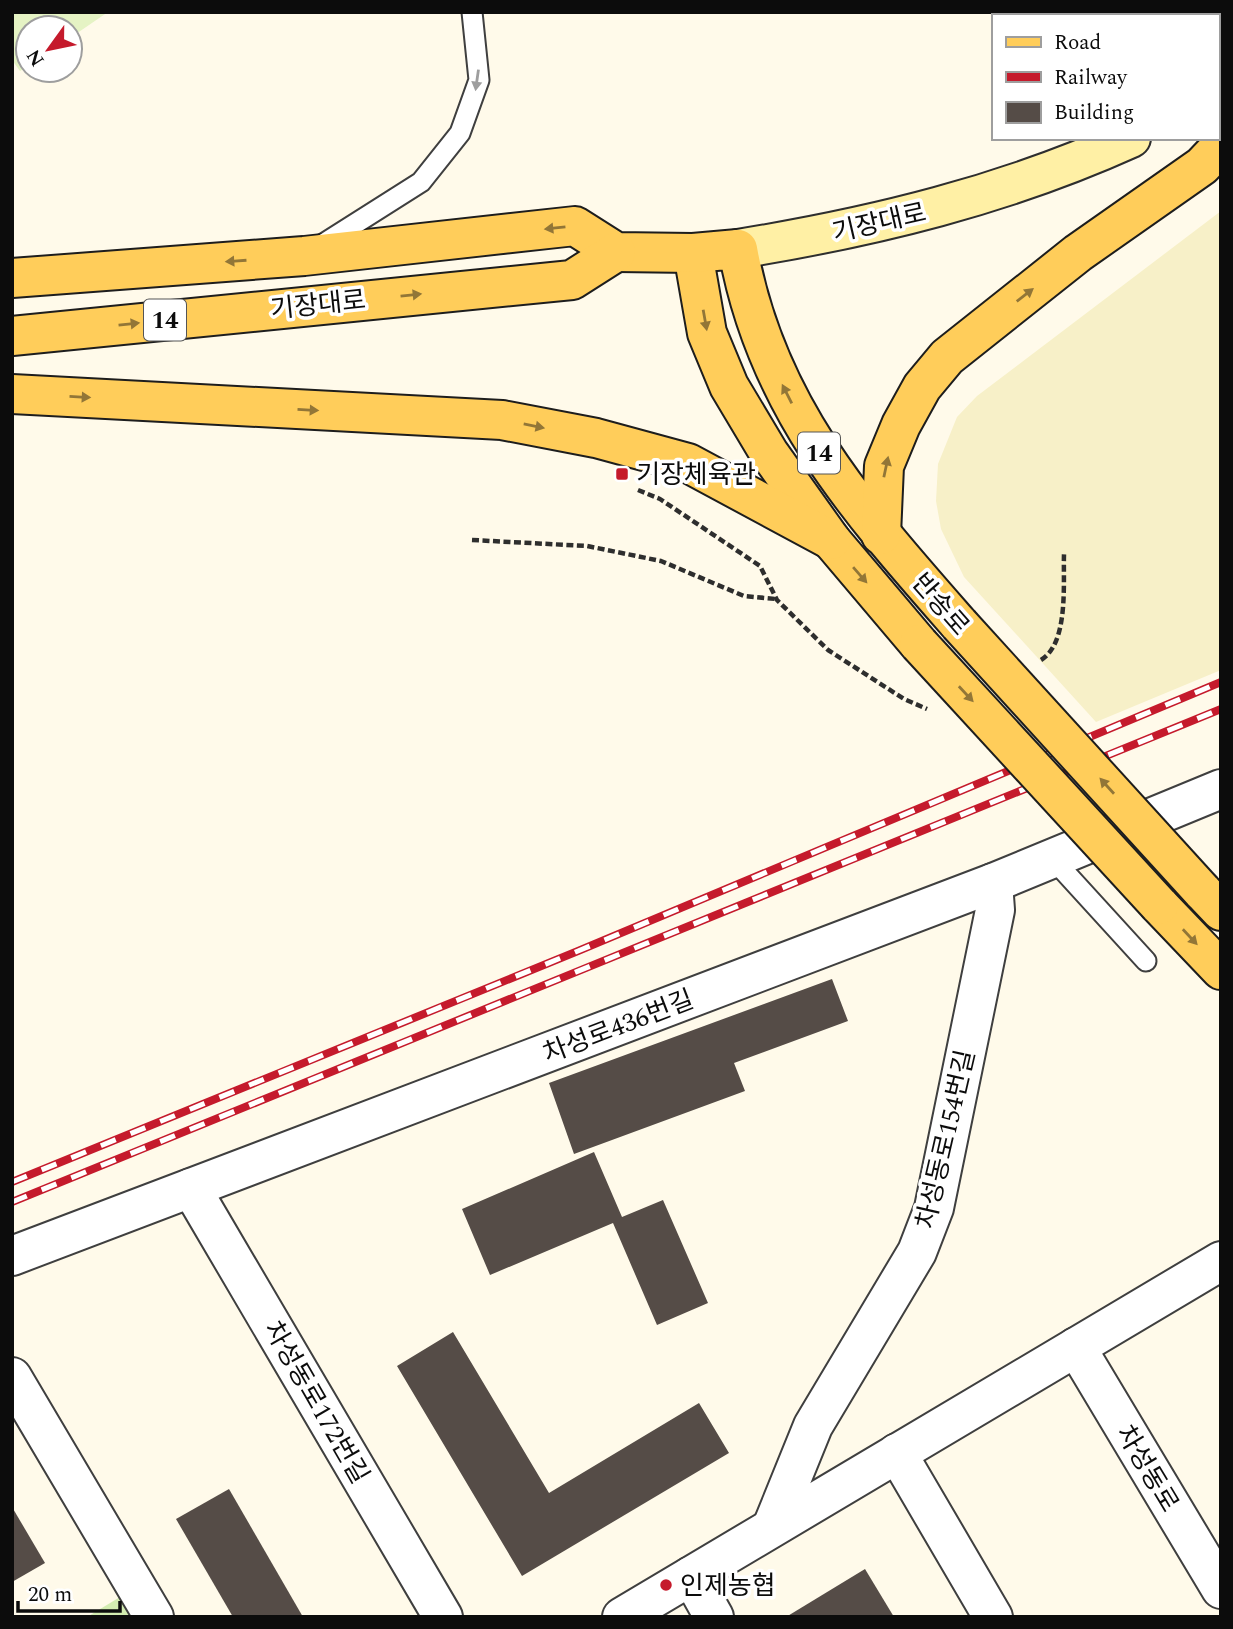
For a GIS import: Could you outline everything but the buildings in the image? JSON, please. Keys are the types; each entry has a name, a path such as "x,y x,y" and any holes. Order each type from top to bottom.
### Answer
{"main road":[{"name":"기장대로","path":"12,278 304,256 575,226 616,252 693,253 738,249 830,234 958,203 1084,160 1127,140"},
{"path":"881,535 884,467 901,425 922,387 947,357 1078,253 1202,166 1221,146"},
{"name":"반송로","path":"738,249 745,289 762,344 810,440 881,535 1211,901"},
{"name":"기장대로","path":"12,336 572,280 616,252"},
{"name":"반송로","path":"693,253 707,334 729,386 769,453 831,540 919,643 1221,970"},
{"path":"12,394 502,420 596,438 688,463 831,540"}],"street":[{"name":"차성로436번길","path":"12,1256 993,883 1221,789"},
{"name":"차성동로154번길","path":"772,1527 813,1426 917,1252 934,1208 995,910 993,883"},
{"name":"차성동로172번길","path":"191,1188 443,1617"},
{"path":"622,1617 1221,1261"},
{"name":"차성동로","path":"1076,1347 1221,1589"},
{"path":"12,1377 155,1617"},
{"path":"897,1453 993,1617"},
{"path":"691,1576 714,1617"}],"lane":[{"path":"304,256 421,182 460,133 479,80 472,12"},
{"path":"1052,858 1146,961"}],"path":[{"path":"635,489 660,499 760,566 777,600 828,650 904,699 935,712"},
{"path":"472,540 587,546 661,561 744,596 777,600"},
{"path":"1038,662 1049,655 1063,621 1063,554"}],"shaded area":[{"path":"1221,211 1221,670 1096,722 964,577 941,529 936,501 938,464 957,417 977,396"}],"green space":[{"path":"12,12 108,12 84,28 84,14 14,14 14,63"},
{"path":"120,1597 132,1617 87,1617"}],"railway":[{"path":"12,1182 578,951 1221,682"},
{"path":"12,1202 1221,709"}],"place":[{"name":"기장체육관","path":"622,474"},
{"name":"인제농협","path":"666,1585"}]}
